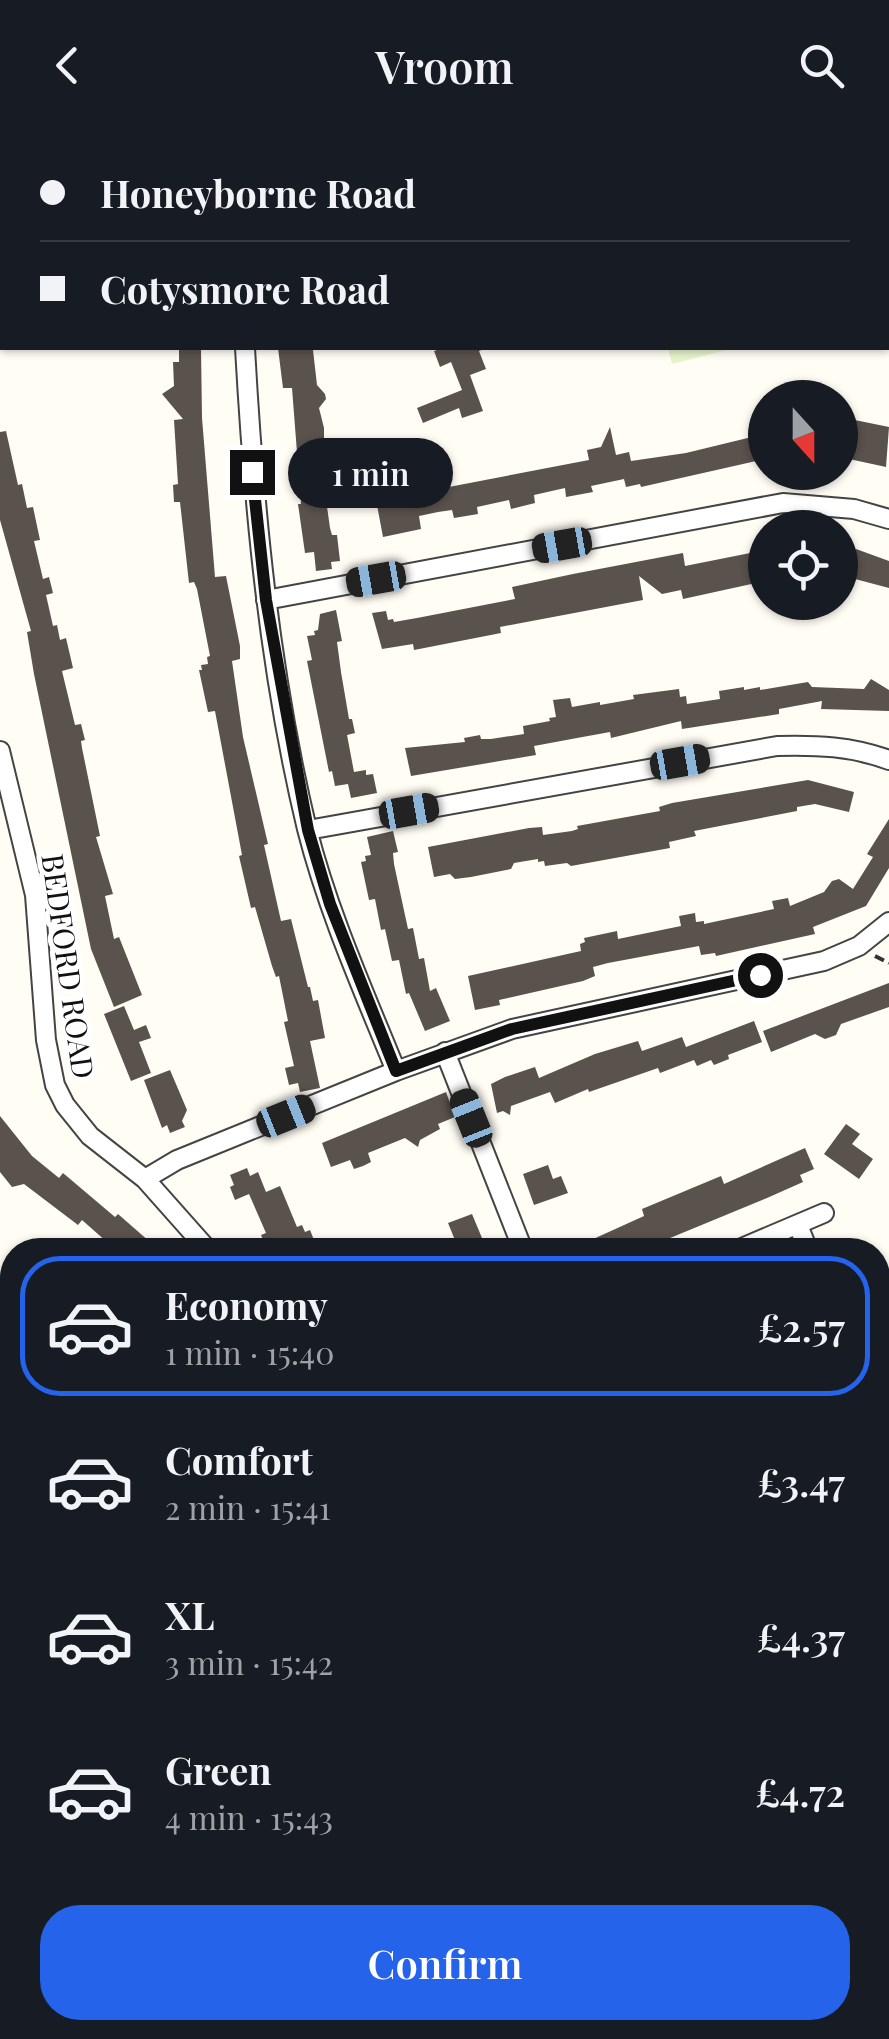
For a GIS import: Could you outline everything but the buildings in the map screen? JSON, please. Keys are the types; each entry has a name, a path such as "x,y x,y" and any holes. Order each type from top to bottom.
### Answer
{"street":[{"path":"246,350 252,472 266,600 308,830 330,904 396,1071"},
{"path":"266,600 783,503 854,510 889,519"},
{"path":"308,830 777,746 826,744 889,760"},
{"name":"BEDFORD ROAD","path":"0,751 35,895 51,1076 76,1120 90,1136 145,1180 197,1238"},
{"path":"145,1180 177,1160 445,1052 512,1029 824,961 859,946 889,922"},
{"path":"445,1052 518,1238"},
{"path":"767,1238 824,1214"},
{"path":"798,1225 803,1238"}],"green space":[{"path":"668,350 726,350 672,364"}],"route":[{"path":"252,472 284,716 308,830 330,904 396,1071 512,1029 760,975"}]}
